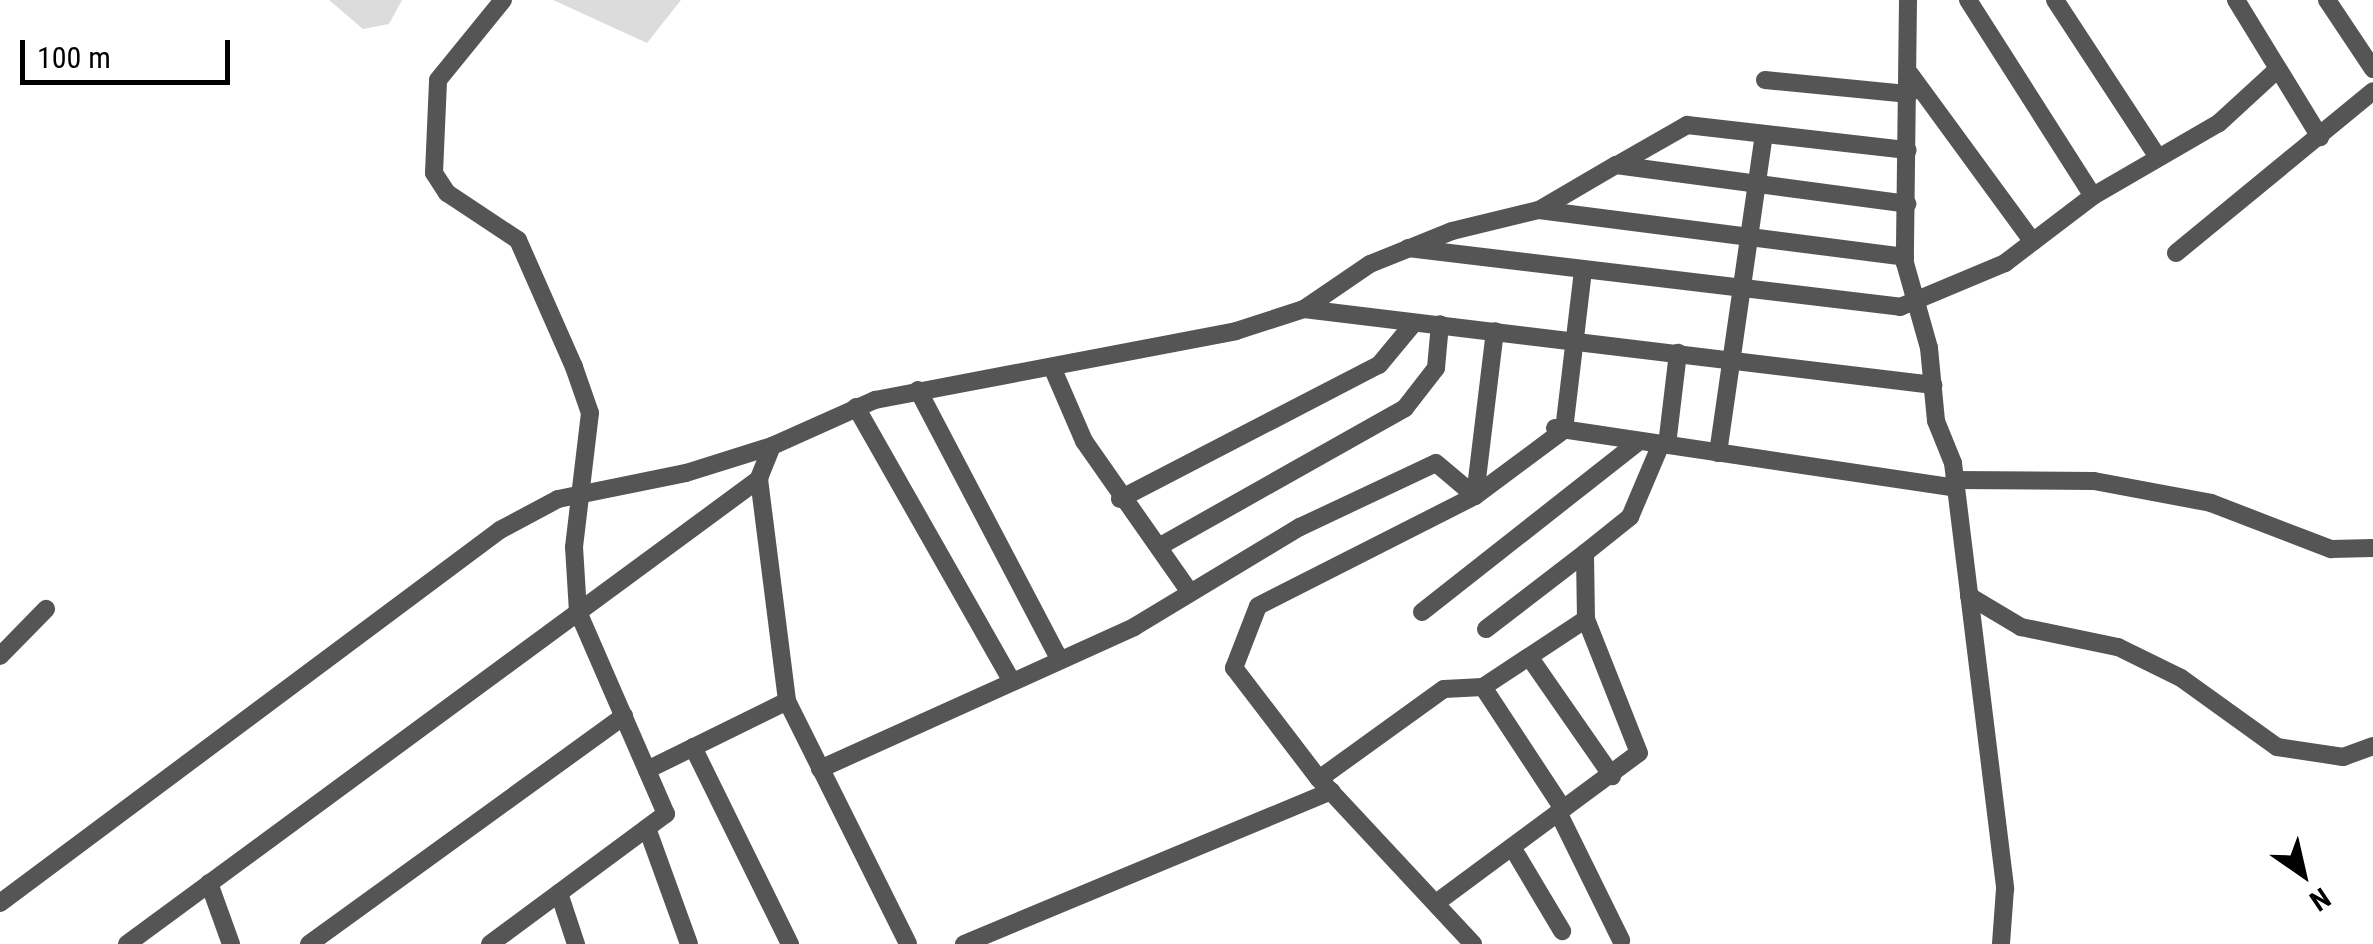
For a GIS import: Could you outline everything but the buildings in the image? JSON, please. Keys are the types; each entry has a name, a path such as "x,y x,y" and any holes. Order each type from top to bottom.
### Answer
{"street":[{"path":"490,944 666,814 578,612 574,546 590,413 518,240 447,193 434,172 431,141 438,80 503,0"},
{"path":"1908,0 1906,256 1955,484 2005,889 2001,944"},
{"path":"1968,0 2093,196"},
{"path":"2055,0 2157,156"},
{"path":"2236,0 2320,137"},
{"path":"2335,3 2373,69"},
{"path":"1408,248 1900,308 2005,263 2093,196 2219,123 2278,69"},
{"path":"1910,74 2033,242"},
{"path":"1765,80 1909,94"},
{"path":"2176,253 2373,92"},
{"path":"0,903 500,530 581,492 686,473 772,446 856,407 918,390 1236,331 1304,309 1370,264 1408,248 1539,210 1687,125 1908,150"},
{"path":"1718,452 1738,288 1751,237 1764,134"},
{"path":"1616,165 1907,204"},
{"path":"1539,210 1906,256"},
{"path":"1473,944 1325,785 1234,668 1258,606 1475,496 1555,428 1583,270"},
{"path":"1304,309 1933,384"},
{"path":"1120,499 1379,364 1413,324"},
{"path":"1162,545 1404,408 1436,368 1440,324"},
{"path":"1475,496 1495,331"},
{"path":"1486,630 1630,518 1664,445 1678,353"},
{"path":"1052,366 1084,441 1120,499 1162,545 1189,591"},
{"path":"918,390 1060,660"},
{"path":"856,407 1012,682"},
{"path":"1555,428 1955,484 2094,481 2211,503 2332,548 2373,548"},
{"path":"1422,612 1639,441"},
{"path":"772,446 758,479 787,701 908,944"},
{"path":"820,769 1134,627 1300,526 1436,463 1475,496"},
{"path":"126,944 758,479"},
{"path":"1436,903 1612,776 1639,752 1586,619 1585,553"},
{"path":"1969,596 2021,627 2118,647 2181,678 2278,748 2342,757 2373,746"},
{"path":"0,656 46,609"},
{"path":"964,944 1325,785 1444,689 1483,687 1586,619"},
{"path":"1530,658 1612,776"},
{"path":"1483,687 1561,810 1621,940"},
{"path":"647,770 787,701"},
{"path":"309,944 624,716"},
{"path":"693,747 790,944"},
{"path":"648,828 689,944"},
{"path":"1512,847 1562,931"},
{"path":"210,883 231,944"},
{"path":"559,893 576,944"}],"shaded area":[{"path":"329,0 402,0 389,24 363,29"},
{"path":"553,0 681,0 647,43"}]}
